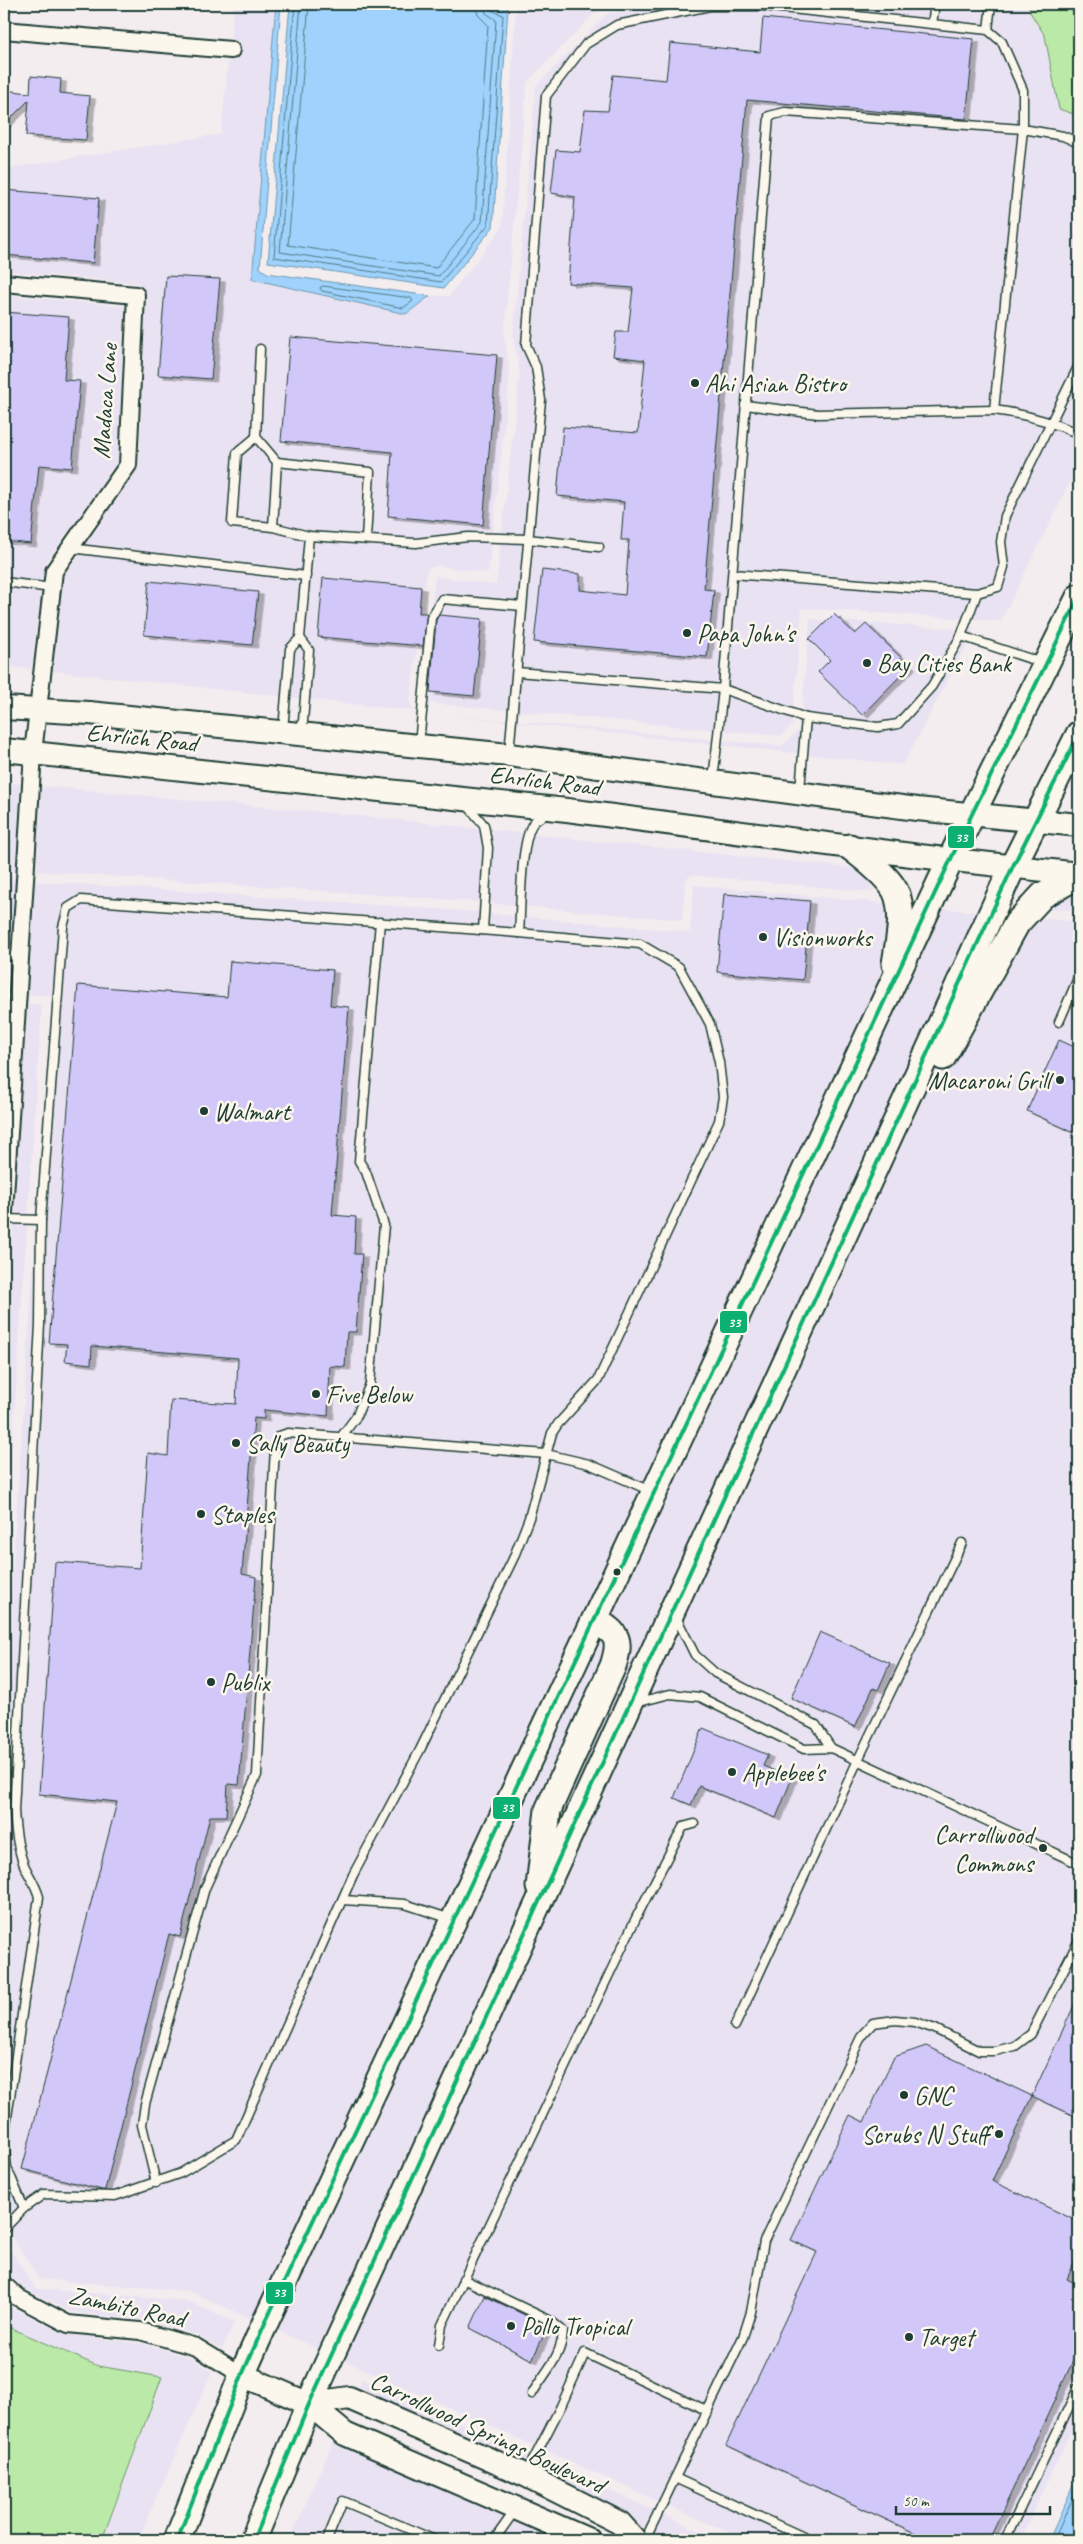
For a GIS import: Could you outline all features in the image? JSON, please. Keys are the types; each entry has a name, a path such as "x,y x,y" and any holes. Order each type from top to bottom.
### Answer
{"main road":[{"path":"177,2540 242,2375 972,814 1079,597"},
{"name":"Ehrlich Road","path":"4,708 89,713 509,755 800,794 1079,825"},
{"path":"253,2540 309,2404 1013,866 1079,734"},
{"name":"Ehrlich Road","path":"4,750 451,796 952,860 1079,874"},
{"path":"850,847 876,867 898,896 900,924 892,988"},
{"path":"909,1096 937,1067 1017,923 1043,895 1079,874"},
{"path":"536,1910 548,1810 613,1666 618,1648 616,1637 610,1628 595,1621"},
{"path":"242,2375 309,2404 345,2434 589,2540"},
{"name":"Carrollwood Springs Boulevard","path":"309,2404 349,2398 526,2475 620,2523 636,2540"}],"street":[{"path":"4,30 231,50"},
{"name":"Madaca Lane","path":"4,283 136,295 128,465 54,571 37,710"},
{"path":"4,1212 12,955 37,710"},
{"name":"Zambito Road","path":"4,2285 17,2297 68,2324 140,2331 196,2347 242,2375"}],"lane":[{"path":"932,24 935,4"},
{"path":"988,30 992,4"},
{"path":"509,755 540,400 536,367 526,345 546,96 586,44 617,25 710,6 763,6 988,30 1002,42 1023,90 1022,129 994,410"},
{"path":"713,782 733,574 769,116 785,112 1022,129 1064,136 1079,143"},
{"path":"260,349 256,437 277,462 273,527"},
{"path":"733,574 977,593 998,586 1004,567 1001,542 1005,516 1079,364"},
{"path":"745,405 818,414 994,410 1023,413 1051,421 1079,434"},
{"path":"256,437 237,453 232,523 273,527 309,536 416,542 468,537 528,539 599,547"},
{"path":"277,462 370,472 366,539"},
{"path":"292,733 290,649 300,638 309,536"},
{"path":"70,548 306,576"},
{"path":"4,582 52,588"},
{"path":"517,672 723,689 806,718 878,726 898,724 932,686 962,636 977,593"},
{"path":"419,746 431,618 442,599 522,606"},
{"path":"962,636 1047,664"},
{"path":"292,733 309,650 300,638"},
{"path":"800,794 806,718"},
{"path":"451,796 466,804 484,826 488,848 483,930"},
{"path":"519,933 523,867 528,834 534,822 543,816 568,810"},
{"path":"4,2138 40,1897 24,1864 15,1834 14,1810 40,1324 41,1220 63,927 68,908 81,900 483,930 640,944 679,967 710,1024 719,1062 723,1097 719,1121 598,1380 558,1424 546,1454 529,1518 513,1560 420,1750 353,1874 236,2140 181,2173 115,2196 44,2194 24,2208 4,2229"},
{"path":"341,1437 356,1417 370,1384 384,1225 366,1172 359,1161 380,922"},
{"path":"1059,1022 1079,976"},
{"path":"4,1219 41,1220"},
{"path":"156,2183 142,2124 145,2104 205,1888 257,1776 275,1448 279,1436 288,1433 546,1454 589,1464 655,1493"},
{"path":"735,2026 858,1760 962,1543"},
{"path":"673,1611 695,1655 715,1673 816,1725 831,1748"},
{"path":"630,1704 670,1694 700,1697 804,1749 831,1748 1079,1864"},
{"path":"439,2346 442,2325 636,1916 683,1827 694,1824"},
{"path":"343,1900 405,1904 454,1920"},
{"path":"645,2540 743,2337 751,2312 764,2241 862,2035 873,2023 895,2020 914,2022 936,2029 979,2051 995,2051 1015,2046 1032,2034 1079,1940"},
{"path":"4,2143 7,2168 24,2208"},
{"path":"464,2279 551,2321 563,2331 559,2354 532,2394"},
{"path":"526,2475 585,2353 708,2411"},
{"path":"1004,2540 1079,2386"},
{"path":"675,2478 810,2540"},
{"path":"328,2540 343,2501 435,2540"},
{"path":"494,2540 516,2509"}],"shaded area":[{"path":"234,4 276,4 252,279 406,314 430,296 449,296 502,228 516,4 609,4 603,5 527,82 504,336 510,373 488,573 437,566 431,567 427,571 410,701 411,707 415,711 52,671 64,576 139,465 147,295 137,283 4,271 4,169 221,134"},
{"path":"664,4 826,4 923,11 924,4 1079,4 1079,464 1001,621 802,608 792,725 780,736 419,702 435,576 496,585 520,372 513,337 536,86 607,14"},
{"path":"4,295 125,306 118,461 45,564 31,669 4,666"},
{"path":"810,619 974,630 903,765 448,715 782,746 800,729"},
{"path":"4,783 20,784 15,870 4,869"},
{"path":"41,786 362,816 860,869 869,876 872,892 692,875 687,878 685,884 682,920 453,900 36,871"},
{"path":"4,879 452,910 690,932 694,885 1071,921 1079,918 1079,2414 1020,2540 745,2540 189,2291 39,2279 4,2224 4,1692 52,996 4,992"},
{"path":"1072,891 1079,892 1079,907 1071,910 1043,908"},
{"path":"27,1004 42,1005 4,1563 4,1334 14,1220"},
{"path":"4,2240 34,2287 39,2289 187,2301 234,2322 222,2349 199,2336 143,2320 71,2312 22,2287 4,2269"},
{"path":"4,2300 12,2308 64,2334 138,2343 192,2358 212,2371 138,2540 102,2540 162,2377 98,2366 19,2333 4,2325"},
{"path":"362,2379 720,2540 653,2539 653,2536 646,2535 632,2520 634,2517 619,2506 617,2509 529,2464 358,2389"},
{"path":"334,2440 341,2445 559,2540 290,2540"}],"green space":[{"path":"1029,4 1079,4 1079,116 1059,109 1045,36 1030,12"},
{"path":"4,2325 98,2366 162,2377 102,2540 4,2540"}],"water":[{"path":"276,4 281,4 260,268 267,273 430,296 406,314 252,279"},
{"path":"290,4 478,4 508,8 493,227 444,288 268,262"},
{"path":"1079,2472 1079,2540 1049,2540"}],"building":[{"path":"763,18 974,39 966,119 747,100 704,589 714,590 707,657 534,642 542,570 580,574 580,590 625,595 629,540 621,540 624,502 557,496 563,427 638,433 645,360 613,356 616,332 628,332 633,288 568,283 575,197 551,193 556,150 580,152 585,110 608,111 613,75 666,80 670,43 760,52"},
{"path":"31,76 61,79 60,93 90,96 86,140 26,136 29,100 4,125 4,90 30,93"},
{"path":"4,190 99,198 93,263 4,255"},
{"path":"166,276 220,279 211,379 158,375"},
{"path":"4,312 69,317 64,380 80,381 72,468 39,465 31,544 4,541"},
{"path":"290,337 497,355 483,525 388,516 392,452 281,441"},
{"path":"323,578 421,587 419,613 427,613 423,646 318,637"},
{"path":"149,581 258,592 252,645 144,635"},
{"name":"Bay Cities Bank","path":"834,614 855,634 866,624 910,666 862,715 818,672 830,660 809,639"},
{"path":"439,615 482,619 474,696 430,692 436,620"},
{"name":"Visionworks","path":"724,894 810,901 803,980 717,972"},
{"path":"230,961 333,970 330,1005 349,1007 332,1215 356,1217 354,1254 362,1254 356,1332 347,1332 345,1367 330,1366 328,1416 264,1410 264,1419 254,1418 242,1574 256,1577 239,1785 228,1784 226,1816 210,1816 180,1937 169,1934 105,2190 102,2190 22,2169 117,1802 39,1794 55,1562 140,1568 148,1453 168,1456 171,1400 236,1404 238,1358 92,1346 91,1364 65,1361 67,1344 49,1343 78,985 227,997"},
{"name":"Macaroni Grill","path":"1059,1040 1079,1049 1079,1135 1027,1111"},
{"path":"820,1632 890,1663 878,1690 873,1688 855,1727 791,1698"},
{"name":"Applebee's","path":"703,1728 768,1755 763,1766 792,1778 776,1818 699,1786 691,1805 674,1798"},
{"path":"1079,1995 1079,2118 1032,2096"},
{"path":"926,2046 1032,2096 992,2181 1079,2222 1079,2252 1067,2279 1079,2285 1079,2292 1073,2306 1079,2309 1079,2348 989,2540 930,2540 726,2445 817,2252 791,2240 850,2115 864,2122 894,2057"},
{"path":"485,2296 548,2326 532,2360 470,2328"}],"transit line":[{"name":"33","path":"177,2540 242,2375 266,2321 972,814 1079,597"},
{"name":"33","path":"253,2540 309,2404 1013,866 1079,734"}],"place":[{"name":"Ahi Asian Bistro","path":"695,383"},
{"name":"Papa John's","path":"687,633"},
{"name":"Bay Cities Bank","path":"867,663"},
{"name":"Visionworks","path":"763,937"},
{"name":"Macaroni Grill","path":"1060,1080"},
{"name":"Walmart","path":"204,1111"},
{"name":"Five Below","path":"316,1394"},
{"name":"Sally Beauty","path":"236,1443"},
{"name":"Staples","path":"201,1514"},
{"name":"Publix","path":"211,1682"},
{"name":"Applebee's","path":"732,1772"},
{"name":"Carrollwood Commons","path":"1043,1848"},
{"name":"GNC","path":"904,2095"},
{"name":"Scrubs N Stuff","path":"999,2134"},
{"name":"Pollo Tropical","path":"511,2326"},
{"name":"Target","path":"909,2337"}]}
